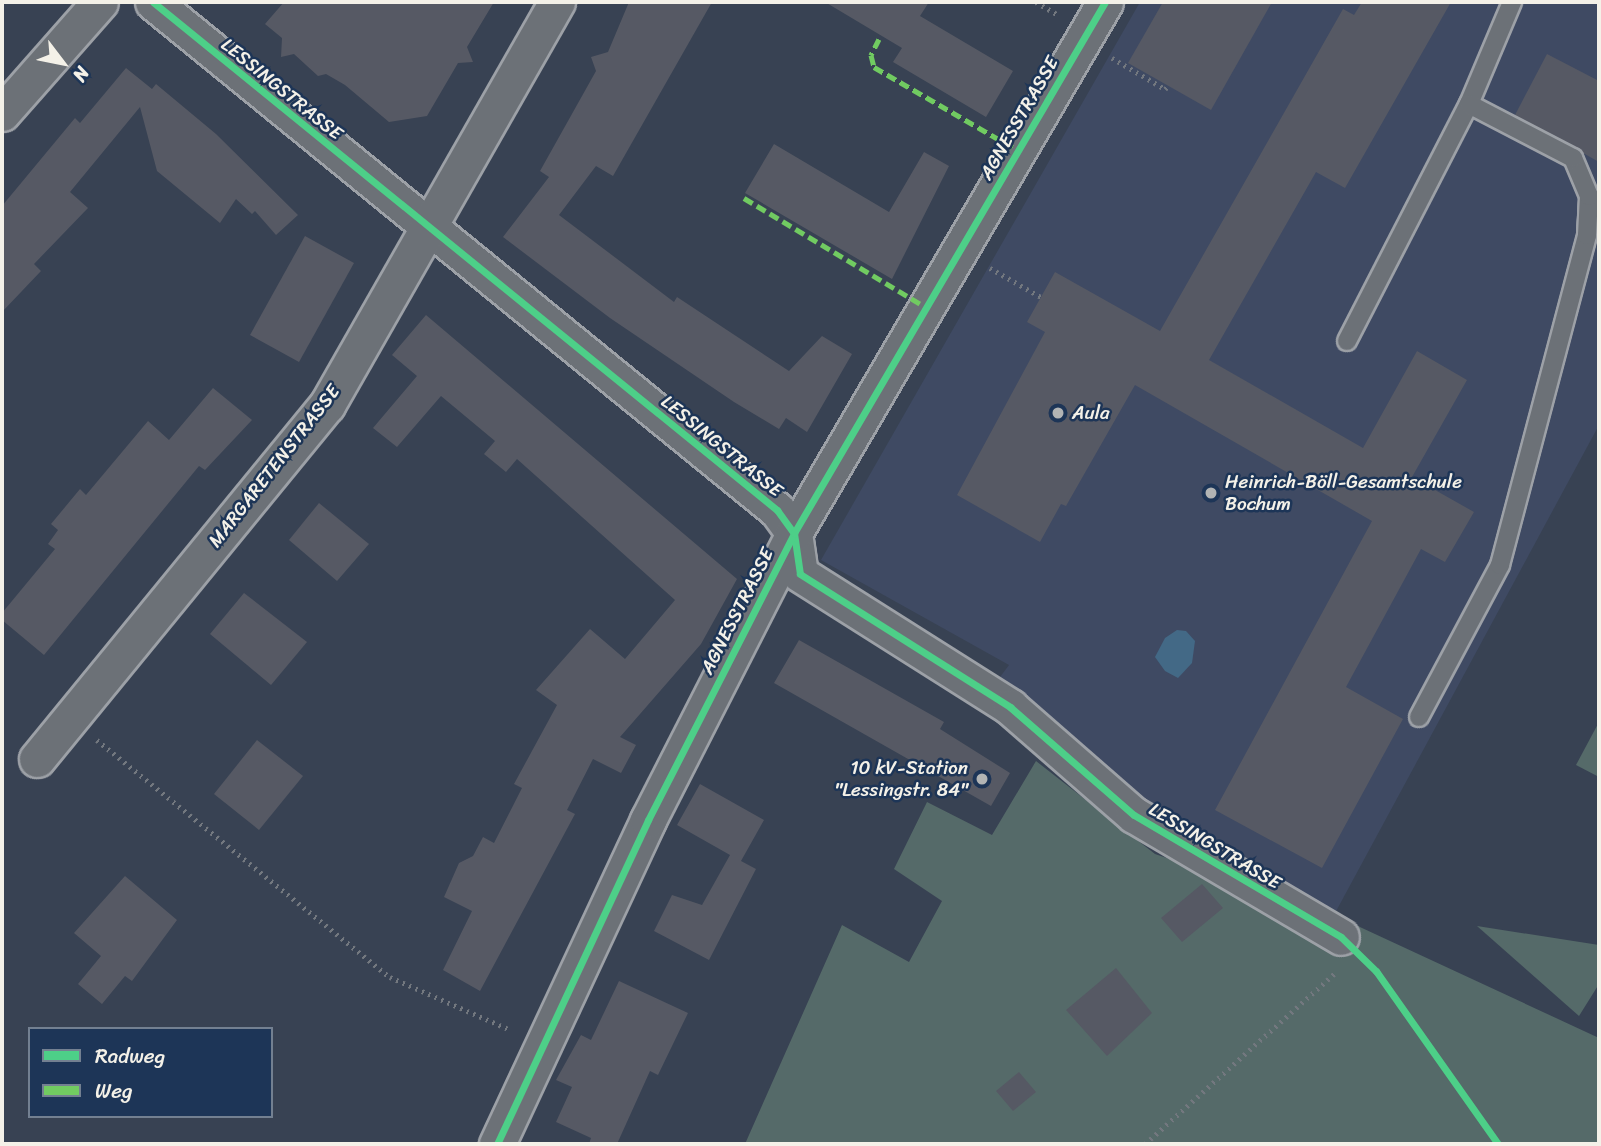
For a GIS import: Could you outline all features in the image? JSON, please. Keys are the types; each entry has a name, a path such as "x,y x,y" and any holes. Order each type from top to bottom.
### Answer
{"street":[{"path":"2,113 100,2"},
{"name":"LESSINGSTRASSE","path":"153,2 430,231 777,510 794,533 800,574 1010,707 1134,815 1344,949"},
{"name":"MARGARETENSTRASSE","path":"37,759 327,405 430,231 557,2"},
{"name":"AGNESSTRASSE","path":"497,1144 541,1043 648,820 794,533 1105,2"}],"lane":[{"path":"1348,341 1469,104 1512,2"},
{"path":"1419,716 1500,565 1587,235 1589,196 1573,158 1469,104"}],"path":[{"path":"1102,53 1165,89 1167,86"},
{"path":"960,251 1041,297"},
{"path":"71,718 390,977 541,1043"},
{"path":"1145,1144 1344,949"}],"shaded area":[{"name":"Heinrich-Böll-Gesamtschule Bochum","path":"1140,2 1599,2 1599,425 1334,915 1150,818 1056,722 1000,677 1009,665 821,560"},
{"path":"1177,630 1186,631 1195,641 1192,663 1178,678 1165,671 1155,657 1165,638"}],"green space":[{"path":"1599,722 1599,777 1576,765"},
{"path":"1036,761 1155,854 1334,915 1599,1038 1599,1144 745,1144 842,925 909,962 942,901 894,869 927,802 992,835"},
{"path":"1477,926 1599,945 1599,984 1579,1016"}],"building":[{"path":"284,2 494,2 467,47 473,62 458,63 427,116 389,122 345,85 326,74 318,76 294,54 281,57 282,38 265,24"},
{"path":"629,2 712,2 613,176 596,166 559,215 674,302 677,297 789,371 822,336 852,354 807,432 786,418 779,429 734,402 610,318 503,237 549,177 540,171 596,71 591,57 608,52"},
{"path":"825,2 929,2 920,16 1013,71 986,117 893,62 902,48"},
{"path":"1163,2 1272,2 1211,110 1128,63"},
{"path":"1362,2 1451,2 1345,188 1316,172 1209,360 1363,448 1417,351 1467,380 1412,477 1474,512 1445,562 1421,549 1346,687 1403,719 1322,868 1215,810 1372,521 1135,385 1066,506 1061,504 1040,542 957,495 1045,332 1027,322 1055,272 1160,331 1343,9 1354,15"},
{"path":"1547,54 1599,81 1599,162 1515,115"},
{"path":"126,68 152,89 156,84 216,134 298,215 276,235 255,211 252,214 236,199 220,223 157,171 140,107 70,192 88,208 34,264 41,271 2,312 2,206 75,118 80,123"},
{"path":"774,144 889,212 924,152 949,166 892,279 745,193"},
{"path":"305,236 354,263 299,362 250,335"},
{"path":"426,315 737,579 701,644 620,737 636,745 621,773 593,759 567,810 575,814 480,991 443,970 472,911 444,897 459,863 473,856 483,837 494,843 522,788 514,784 557,705 536,690 590,629 625,659 675,600 517,459 506,472 484,454 495,441 441,396 397,447 373,428 417,376 392,355"},
{"path":"213,388 252,420 205,470 199,466 44,655 2,620 2,613 55,549 48,544 58,530 51,524 80,489 86,495 148,421 169,440"},
{"path":"319,503 369,544 337,581 289,540"},
{"path":"244,593 307,642 271,685 210,634"},
{"path":"799,640 944,722 940,729 1010,773 991,806 774,683"},
{"path":"257,740 303,776 259,830 214,794"},
{"path":"700,784 764,820 741,861 756,869 709,960 654,931 672,895 702,905 730,855 677,825"},
{"path":"125,876 177,920 132,981 125,976 102,1004 78,984 101,956 74,933"},
{"path":"1202,884 1223,908 1182,942 1161,918"},
{"path":"1116,968 1152,1013 1107,1056 1066,1010"},
{"path":"619,981 688,1013 658,1075 650,1071 617,1144 589,1144 591,1138 556,1122 572,1087 556,1080 581,1035 591,1040"},
{"path":"1019,1072 1036,1092 1013,1111 996,1091"}],"marked path":[{"path":"879,39 871,55 874,67 1019,151"},
{"path":"744,198 927,308"}],"cycle path":[{"path":"153,2 777,510 794,533 800,574 1010,707 1134,815 1341,937 1376,971 1498,1144"},
{"path":"497,1144 648,820 794,533 1105,2"}],"place":[{"name":"Aula","path":"1058,413"},
{"name":"Heinrich-Böll-Gesamtschule Bochum","path":"1211,493"},
{"name":"10 kV-Station \"Lessingstr. 84\"","path":"982,779"}]}
